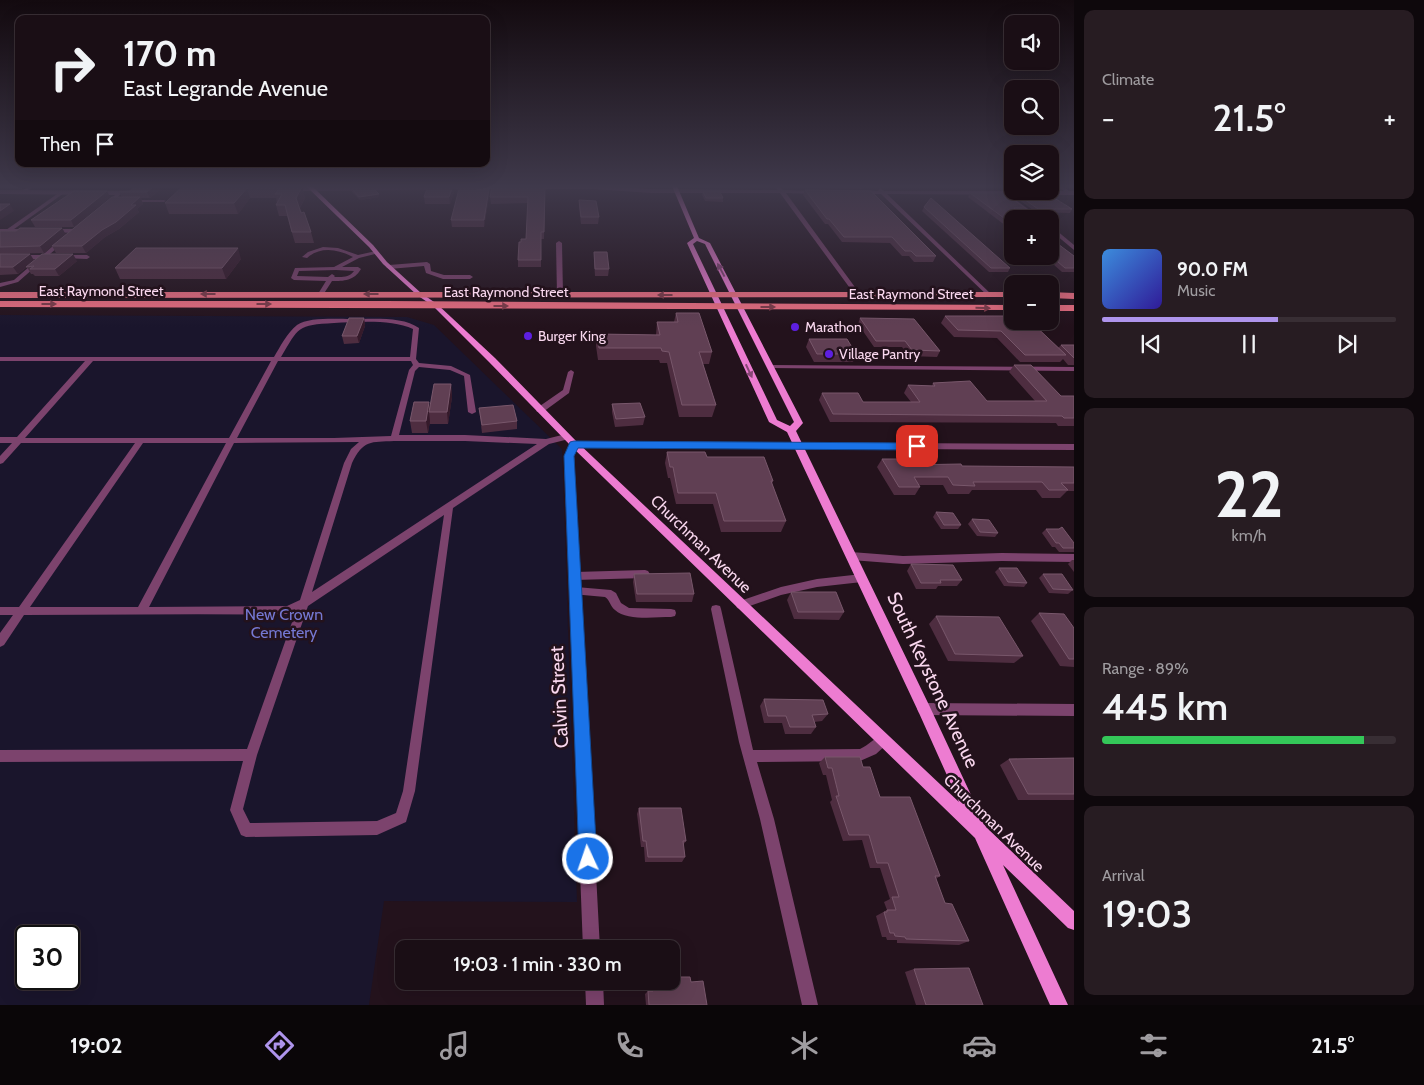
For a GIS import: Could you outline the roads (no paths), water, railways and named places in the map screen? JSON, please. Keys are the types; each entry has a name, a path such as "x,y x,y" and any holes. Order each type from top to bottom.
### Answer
{"main road":[{"name":"Churchman Avenue","path":"356,233 389,267 435,305 570,440 1074,922"},
{"path":"694,233 697,239 707,243 799,423 791,430 773,422 690,243 697,239"},
{"name":"East Raymond Street","path":"0,294 1004,295"},
{"path":"1059,295 1074,296"},
{"name":"East Raymond Street","path":"0,304 1004,308"},
{"path":"1059,308 1074,308"},
{"name":"South Keystone Avenue","path":"791,430 982,833 1059,1005"}],"street":[{"path":"0,285 10,284 71,233"},
{"path":"812,233 856,294"},
{"path":"924,233 989,295"},
{"path":"1059,235 1074,248"},
{"path":"558,243 560,295"},
{"path":"570,440 799,446 1074,447"},
{"name":"Calvin Street","path":"570,440 569,456 592,940"},
{"path":"924,709 1074,710"},
{"path":"594,990 595,1005"}],"lane":[{"path":"305,257 309,252 315,250 345,250 357,257"},
{"path":"321,294 333,273 357,257 376,253"},
{"path":"0,257 87,257"},
{"path":"389,267 427,264 428,272 444,276 470,276"},
{"path":"333,273 322,273 309,273 294,278 293,276 297,268 309,273 322,273 333,273 344,273 333,273"},
{"path":"141,611 277,358 296,328 302,323 314,321 405,323 416,328 415,362 394,438"},
{"path":"0,359 277,358 415,362 450,368 467,375 472,412"},
{"path":"0,461 91,359"},
{"path":"771,367 1074,369"},
{"path":"540,410 566,391 571,372"},
{"path":"0,440 232,441 394,438 465,438 546,442 570,440"},
{"path":"368,439 354,451 348,463 304,603 251,755 236,810 246,830 377,828 400,818 409,791 449,508"},
{"path":"0,642 140,441"},
{"path":"0,611 288,610 304,603 546,442"},
{"path":"851,556 903,560 1002,557 1074,558"},
{"path":"575,576 648,574"},
{"path":"742,605 781,591 817,583 862,578"},
{"path":"576,591 606,593 612,596 617,606 628,612 671,613"},
{"path":"716,609 748,756 766,819 810,1005"},
{"path":"748,756 860,755 872,750 883,740"},
{"path":"0,756 251,755"}],"place":[{"name":"Marathon","path":"795,327"},
{"name":"Burger King","path":"528,336"},
{"name":"Village Pantry","path":"829,354"}],"park label":[{"name":"New Crown Cemetery","path":"284,623"}]}
